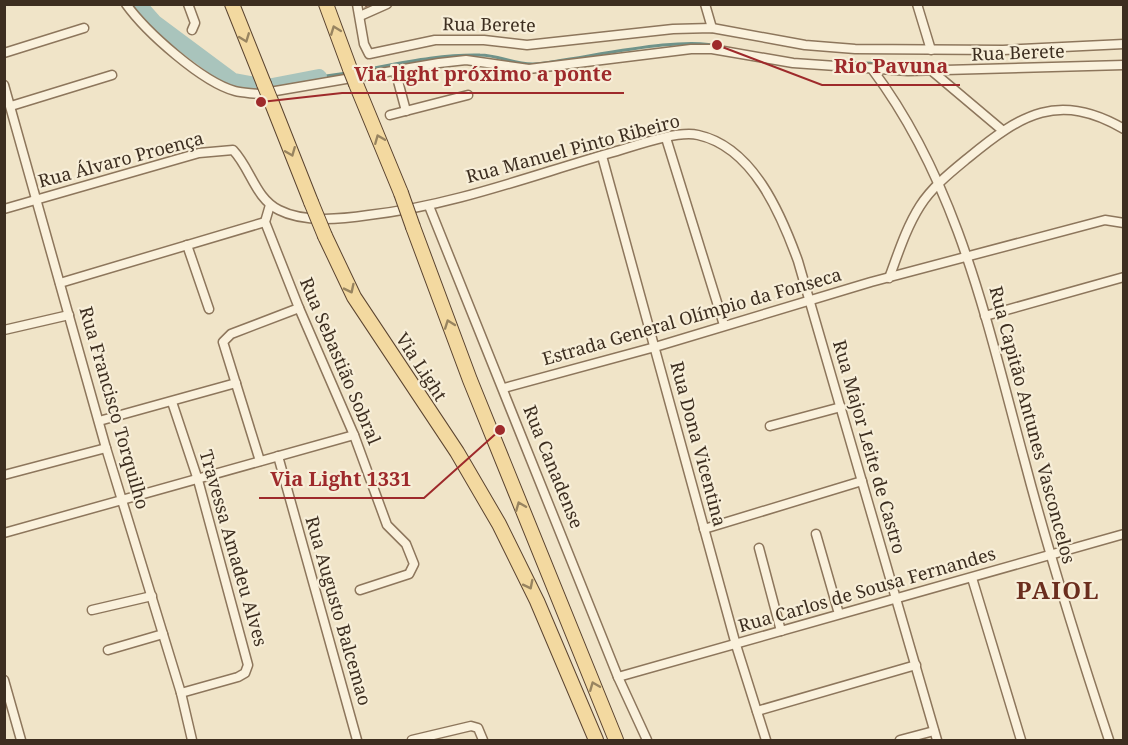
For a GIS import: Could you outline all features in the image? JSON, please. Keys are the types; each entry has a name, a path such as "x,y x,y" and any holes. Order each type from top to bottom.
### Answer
{"main road":[{"name":"Via Light","path":"232,4 325,236 354,297 457,452 499,524 537,601 596,741"},
{"name":"Via Light","path":"326,4 401,194 470,380 616,741"}],"street":[{"name":"Rua Berete","path":"126,4 141,24 160,41 208,77 236,92 258,94 288,91 395,70 466,60 529,69 691,49 712,50 793,63 872,69 932,71 1124,65"},
{"path":"188,4 195,23 192,30"},
{"path":"357,4 360,16 387,4"},
{"path":"705,4 711,28"},
{"path":"917,4 932,50"},
{"name":"Rua Berete","path":"360,16 364,44 369,54 435,40 475,40 527,45 711,28 805,45 932,50 1049,49 1124,44"},
{"path":"4,53 84,28"},
{"name":"Rua Capitão Antunes Vasconcelos","path":"872,69 890,93 940,183 968,256 1050,555 1109,741"},
{"path":"395,70 406,111"},
{"path":"932,71 1002,130"},
{"path":"11,106 112,75"},
{"name":"Rua Francisco Torquilho","path":"4,85 106,448 152,596 192,741"},
{"path":"390,115 468,95"},
{"path":"889,278 918,209 940,183 1002,130 1028,116 1067,109 1087,112 1124,129"},
{"name":"Rua Manuel Pinto Ribeiro","path":"429,206 666,138 690,133 699,135 724,146 748,168 779,214 798,261 810,301"},
{"path":"666,138 724,324"},
{"name":"Rua Álvaro Proença","path":"4,209 199,153 233,150 261,195 270,205"},
{"name":"Rua Dona Vicentina","path":"602,156 736,645 766,741"},
{"path":"60,283 265,222 270,205 290,215 336,218 429,206"},
{"name":"Rua Canadense","path":"429,206 504,388 618,677 647,741"},
{"name":"Estrada General Olímpio da Fonseca","path":"504,388 655,347 724,324 968,256 1105,220 1123,222"},
{"name":"Rua Sebastião Sobral","path":"265,222 354,435 387,525 408,546 414,564 409,574 360,590"},
{"path":"187,246 209,309"},
{"path":"985,316 1124,277"},
{"name":"Rua Major Leite de Castro","path":"810,301 937,741"},
{"path":"260,461 236,383 222,347 225,339 231,333 299,308"},
{"path":"4,330 69,315"},
{"path":"99,421 236,383"},
{"name":"Travessa Amadeu Alves","path":"172,402 198,480 248,665 245,673 238,677 180,693"},
{"path":"770,426 841,407"},
{"path":"4,533 354,435"},
{"path":"4,475 106,448"},
{"name":"Rua Augusto Balcemao","path":"278,456 357,741"},
{"path":"704,529 862,481"},
{"path":"816,534 839,614"},
{"name":"Rua Carlos de Sousa Fernandes","path":"618,677 1124,534"},
{"path":"759,548 781,631"},
{"path":"972,578 1021,741"},
{"path":"92,610 152,596"},
{"path":"108,650 163,634"},
{"path":"757,711 916,665"},
{"path":"4,680 21,741"},
{"path":"412,741 471,726 479,731 483,741"},
{"path":"900,741 934,731"}],"waterway":[{"path":"138,4 155,23 233,81 267,87 319,77"},
{"path":"357,71 449,56 487,55 534,64 657,46 704,44 721,47"},
{"path":"835,62 948,66"},
{"path":"319,77 347,73"}],"place":[{"name":"Rio Pavuna","path":"717,45"},
{"name":"Via light próximo a ponte","path":"261,102"},
{"name":"Via Light 1331","path":"500,430"}],"district":[{"name":"PAIOL","path":"1058,591"}]}
